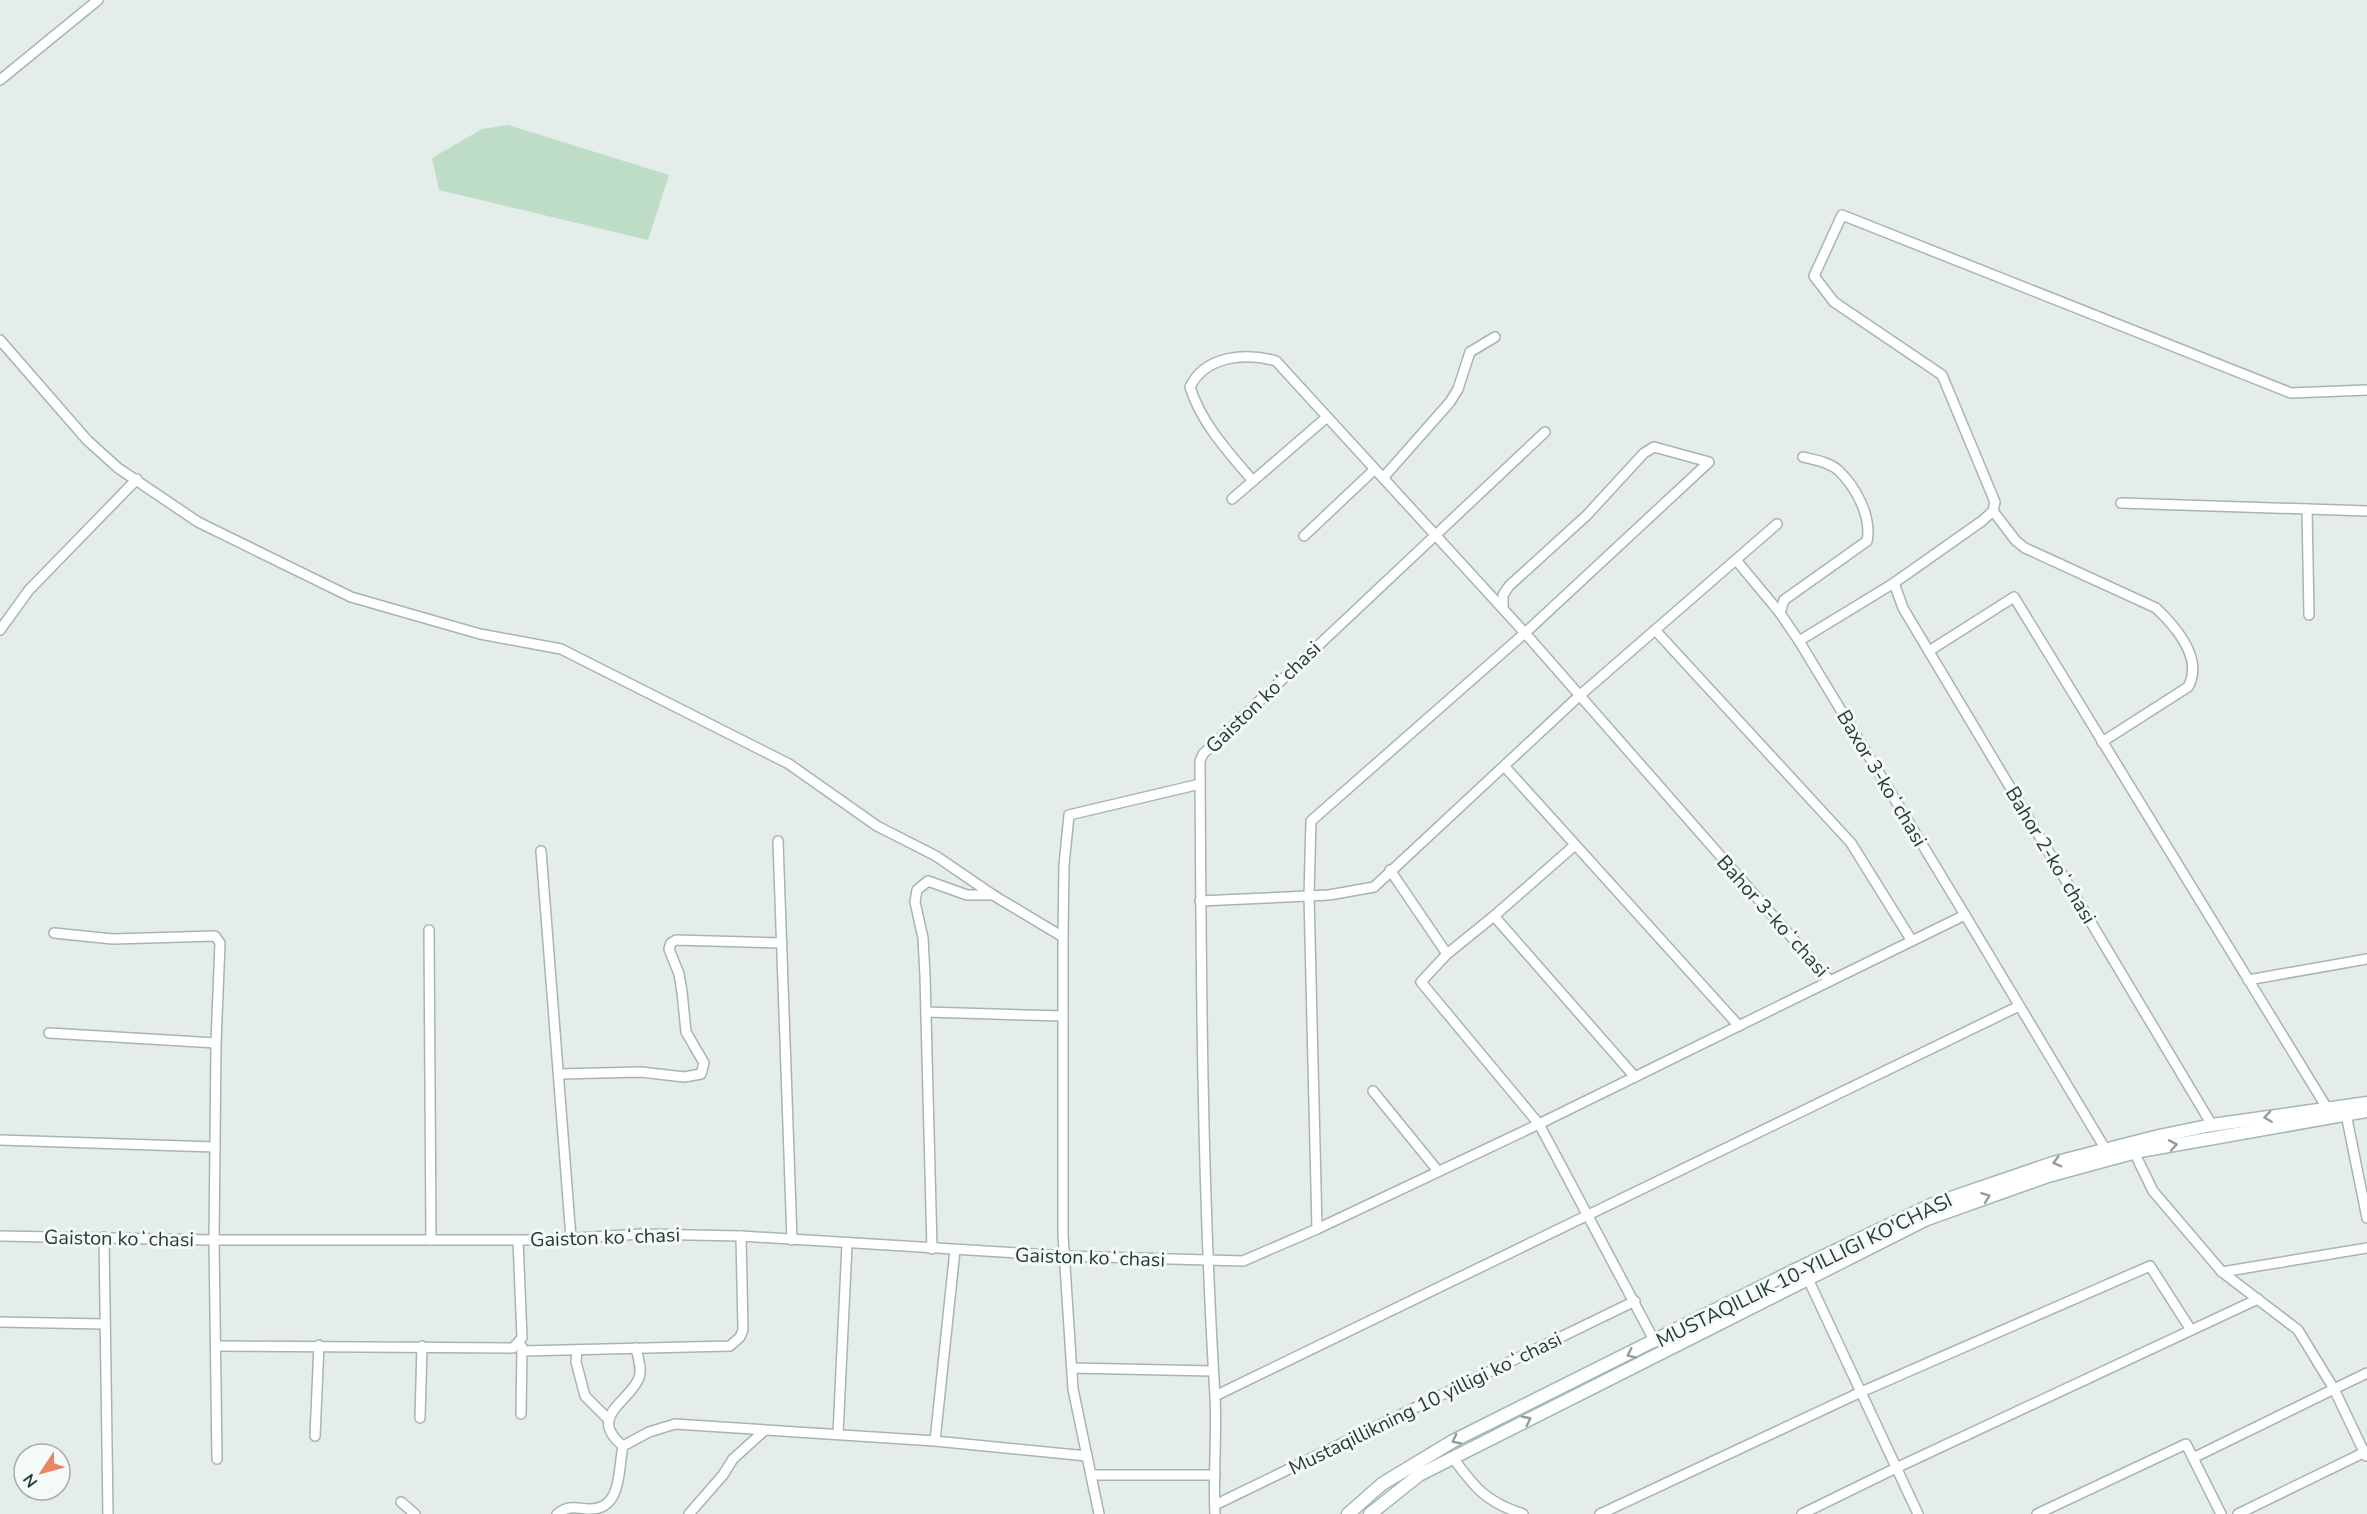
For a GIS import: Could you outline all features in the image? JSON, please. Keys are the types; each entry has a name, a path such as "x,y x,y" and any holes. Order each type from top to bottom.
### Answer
{"main road":[{"name":"MUSTAQILLIK 10-YILLIGI KO'CHASI","path":"1348,1514 1382,1484 1415,1462 1797,1269 1933,1204 2053,1163 2212,1125 2367,1103"},
{"name":"MUSTAQILLIK 10-YILLIGI KO'CHASI","path":"1370,1514 1419,1474 1927,1219 2048,1176 2134,1152 2367,1112"}],"street":[{"path":"0,80 98,0"},
{"path":"1799,641 1894,583 1993,511 1995,502 1942,375 1834,302 1814,276 1842,215 2291,393 2367,390"},
{"path":"1383,478 1450,402 1458,389 1470,352 1495,337"},
{"path":"0,340 87,440 118,468 198,522 351,597 480,634 561,649 789,764 877,826 936,856 993,895 1063,937"},
{"name":"Bahor 3-koʻchasi","path":"1253,481 1222,445 1194,401 1190,387 1197,372 1210,364 1231,358 1262,357 1276,361 1525,633 1578,697 1830,981 1965,915"},
{"path":"1232,499 1327,417"},
{"name":"Gaiston koʻchasi","path":"1215,1510 1215,1396 1208,1261 1200,901 1200,761 1203,754 1434,534 1545,432"},
{"path":"1317,1229 1309,896 1311,821 1525,633 1709,462 1654,447 1644,453 1587,515 1509,586 1503,595 1503,610"},
{"path":"1780,612 1784,600 1867,541 1869,530 1869,520 1853,490 1838,470 1827,463 1803,457"},
{"path":"1304,536 1375,469"},
{"path":"0,630 29,590 137,479"},
{"path":"2121,503 2367,511"},
{"path":"2307,508 2309,615"},
{"path":"1993,511 2016,541 2025,548 2156,608 2173,624 2187,648 2193,679 2188,687 2102,742"},
{"path":"1200,901 1329,895 1374,887 1578,697 1777,524"},
{"name":"Baxor 3-koʻchasi","path":"1736,560 1780,612 1799,641 1965,915"},
{"name":"Bahor 2-koʻchasi","path":"1894,583 1903,608 2212,1125"},
{"path":"1929,651 2014,597 2327,1108"},
{"path":"1655,630 1851,843 1912,941"},
{"path":"1504,767 1739,1026"},
{"path":"1099,1514 1073,1389 1065,1256 1063,937 1064,865 1070,815 1200,784"},
{"path":"778,841 792,1240"},
{"path":"1575,845 1448,954 1421,982 1539,1124 1655,1342"},
{"path":"541,851 571,1238"},
{"path":"1390,870 1448,954"},
{"path":"932,1249 923,938 917,918 917,890 928,881 968,895 993,895"},
{"path":"1494,915 1635,1077"},
{"path":"1965,915 2106,1150"},
{"path":"429,930 431,1240"},
{"path":"54,933 113,939 215,936 220,944 222,953 216,1043 214,1240 218,1346 217,1459"},
{"path":"559,1074 641,1072 684,1077 701,1074 704,1063 686,1032 679,974 669,949 671,943 676,940 782,944"},
{"path":"2248,980 2367,959"},
{"path":"1208,1261 1243,1261 1317,1229 1539,1124 1830,981"},
{"path":"1215,1396 1588,1213 2019,1006"},
{"path":"926,1012 1063,1016"},
{"path":"49,1033 216,1043"},
{"path":"1373,1091 1438,1171"},
{"path":"2346,1114 2367,1218"},
{"path":"0,1140 215,1148"},
{"path":"2134,1152 2153,1191 2222,1272 2298,1330 2334,1389 2366,1454 2238,1514"},
{"name":"Gaiston koʻchasi","path":"0,1236 214,1240 518,1240 641,1234 741,1236 955,1251 1208,1261"},
{"path":"522,1351 730,1346 740,1337 742,1330 741,1236"},
{"path":"104,1237 108,1514"},
{"path":"518,1240 522,1338 521,1414"},
{"path":"838,1434 847,1245"},
{"path":"2222,1272 2367,1248"},
{"path":"935,1441 955,1251"},
{"path":"1600,1514 1861,1392 2150,1266 2191,1330"},
{"path":"1808,1279 1918,1514"},
{"path":"1802,1514 2258,1299"},
{"name":"Mustaqillikning 10 yilligi koʻchasi","path":"1215,1510 1635,1301"},
{"path":"0,1322 104,1324"},
{"path":"218,1346 513,1348 522,1338"},
{"path":"315,1436 319,1345"},
{"path":"420,1418 422,1346"},
{"path":"609,1420 612,1408 638,1381 640,1367 636,1348"},
{"path":"577,1350 576,1362 585,1396 609,1420 615,1440 623,1446"},
{"path":"1072,1368 1212,1371"},
{"path":"2193,1458 2367,1373"},
{"path":"623,1446 649,1432 675,1424 935,1441 1087,1456"},
{"path":"689,1514 723,1475 733,1459 764,1431"},
{"path":"2037,1514 2186,1444 2221,1514"},
{"path":"557,1514 570,1507 600,1508 607,1503 620,1481 623,1446"},
{"path":"1453,1458 1476,1490 1509,1509 1523,1514"},
{"path":"1091,1475 1215,1475"},
{"path":"401,1502 415,1514"}],"green space":[{"path":"508,125 669,175 648,240 439,190 432,158 482,129"}]}
